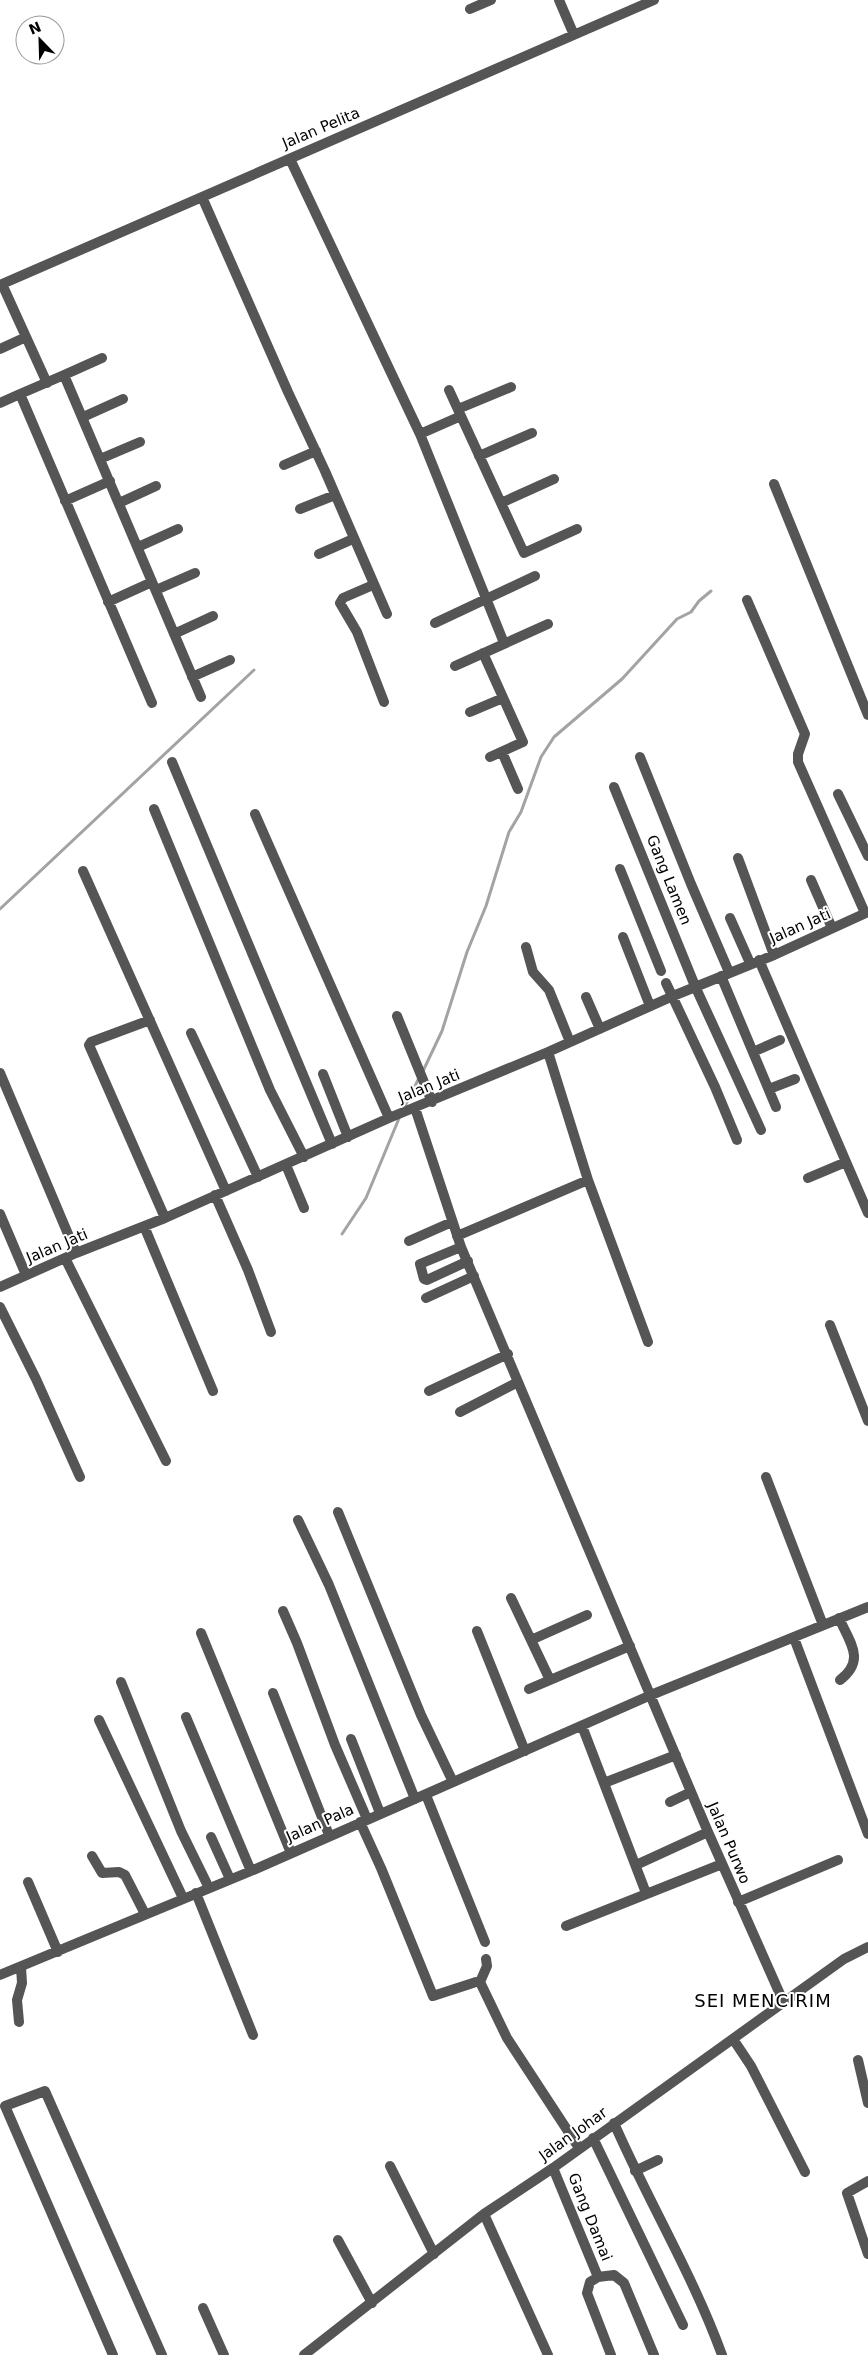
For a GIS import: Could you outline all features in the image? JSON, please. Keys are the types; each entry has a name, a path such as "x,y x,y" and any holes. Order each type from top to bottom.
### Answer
{"street":[{"path":"470,9 491,0"},
{"path":"559,0 574,35"},
{"name":"Jalan Pelita","path":"1,284 654,0"},
{"path":"290,158 420,434 504,643"},
{"path":"202,197 387,614"},
{"path":"1,284 47,383"},
{"path":"0,348 26,337"},
{"path":"0,403 102,358"},
{"path":"64,375 201,696"},
{"path":"420,434 511,387"},
{"path":"450,390 524,553 577,530"},
{"path":"20,394 152,703"},
{"path":"83,417 123,399"},
{"path":"479,456 532,433"},
{"path":"100,459 140,442"},
{"path":"284,465 316,451"},
{"path":"501,503 554,479"},
{"path":"65,501 110,481"},
{"path":"774,484 868,715"},
{"path":"119,503 156,486"},
{"path":"300,509 335,494"},
{"path":"138,547 178,529"},
{"path":"319,554 353,539"},
{"path":"108,602 195,573"},
{"path":"435,622 535,576"},
{"path":"374,585 343,598 340,603 357,632 384,702"},
{"path":"747,600 805,734 798,754 798,762 867,912"},
{"path":"174,634 213,616"},
{"path":"455,666 548,624"},
{"path":"483,653 523,742 490,757"},
{"path":"192,677 230,660"},
{"path":"470,712 503,698"},
{"path":"502,752 518,790"},
{"path":"640,757 725,974 753,1052 776,1107"},
{"path":"172,762 332,1144"},
{"name":"Gang Lamen","path":"614,787 696,986 761,1130"},
{"path":"838,794 868,856"},
{"path":"154,809 270,1090 304,1157"},
{"path":"255,814 392,1117"},
{"path":"738,858 774,955"},
{"path":"620,869 661,971"},
{"path":"83,871 226,1191"},
{"path":"811,880 832,928"},
{"name":"Jalan Jati","path":"0,1287 76,1253 165,1218 392,1117 432,1102 696,986 774,955 867,912"},
{"path":"730,918 754,962 868,1213"},
{"path":"623,937 650,1006"},
{"path":"526,947 533,972 549,990 570,1042"},
{"path":"666,983 738,1140"},
{"path":"586,997 600,1029"},
{"path":"397,1016 432,1102"},
{"path":"150,1020 91,1042 89,1046 165,1218"},
{"path":"191,1033 258,1177"},
{"path":"753,1052 780,1040"},
{"path":"548,1052 588,1180 648,1342"},
{"path":"0,1074 76,1253"},
{"path":"323,1074 348,1137"},
{"path":"769,1089 795,1079"},
{"name":"Jalan Purwo","path":"411,1110 457,1236 708,1832 783,2002"},
{"path":"808,1178 846,1162"},
{"path":"286,1165 304,1208"},
{"path":"457,1236 588,1180"},
{"path":"216,1195 248,1270 271,1332"},
{"path":"0,1214 26,1275"},
{"path":"409,1241 452,1222"},
{"path":"144,1226 213,1391"},
{"path":"462,1247 420,1264 424,1279 427,1280 468,1261"},
{"path":"65,1258 166,1461"},
{"path":"426,1298 474,1276"},
{"path":"0,1307 36,1379 80,1477"},
{"path":"830,1325 868,1421"},
{"path":"429,1391 508,1354"},
{"path":"460,1412 518,1382"},
{"path":"766,1477 823,1625"},
{"path":"338,1512 421,1716 454,1782"},
{"path":"298,1520 332,1594 415,1799"},
{"path":"511,1598 550,1680"},
{"name":"Jalan Pala","path":"0,1976 251,1871 329,1835 426,1795 651,1695 868,1607"},
{"path":"283,1611 297,1643 381,1868 433,1996 480,1982"},
{"path":"531,1640 587,1615"},
{"path":"839,1618 854,1652 854,1660 849,1673 840,1680"},
{"path":"477,1630 525,1751"},
{"path":"201,1633 291,1853"},
{"path":"794,1638 868,1834"},
{"path":"529,1689 630,1646"},
{"path":"121,1682 182,1832 210,1888"},
{"path":"273,1693 329,1835"},
{"path":"186,1717 251,1871"},
{"path":"99,1720 183,1898"},
{"path":"582,1726 646,1894"},
{"path":"351,1739 380,1813"},
{"path":"604,1783 676,1755"},
{"path":"670,1802 691,1792"},
{"path":"426,1795 485,1942"},
{"path":"636,1865 708,1832"},
{"path":"211,1837 230,1879"},
{"path":"92,1856 102,1873 119,1872 125,1875 146,1914"},
{"path":"738,1902 838,1860"},
{"path":"566,1926 722,1864"},
{"path":"28,1882 58,1952"},
{"path":"196,1893 253,2035"},
{"name":"Jalan Johar","path":"304,2355 484,2214 553,2168 844,1959 868,1947"},
{"path":"486,1959 487,1966 480,1982 507,2038 579,2148"},
{"path":"19,2022 17,2000 22,1983 21,1967"},
{"path":"733,2039 752,2066 805,2172"},
{"path":"858,2060 868,2103"},
{"path":"113,2355 5,2106 46,2091 162,2355"},
{"path":"614,2123 635,2172 712,2326 722,2355"},
{"path":"593,2138 683,2325"},
{"path":"635,2172 658,2160"},
{"path":"390,2166 434,2254"},
{"name":"Gang Damai","path":"553,2168 598,2277"},
{"path":"868,2182 847,2193 868,2254"},
{"path":"484,2214 548,2355"},
{"path":"338,2240 372,2303"},
{"name":"Gang Damai","path":"611,2355 587,2293 590,2282 598,2277 614,2275 624,2283 654,2355"},
{"path":"203,2308 224,2355"}],"waterway":[{"path":"423,1071 442,1031 467,952 486,906 509,832 521,812 541,757 554,737 622,679 677,619 691,612 699,601 711,591"},
{"path":"0,909 254,670"},
{"path":"404,1108 419,1078"},
{"path":"342,1234 366,1198 400,1116"}],"district":[{"name":"SEI MENCIRIM","path":"763,2000"}]}
